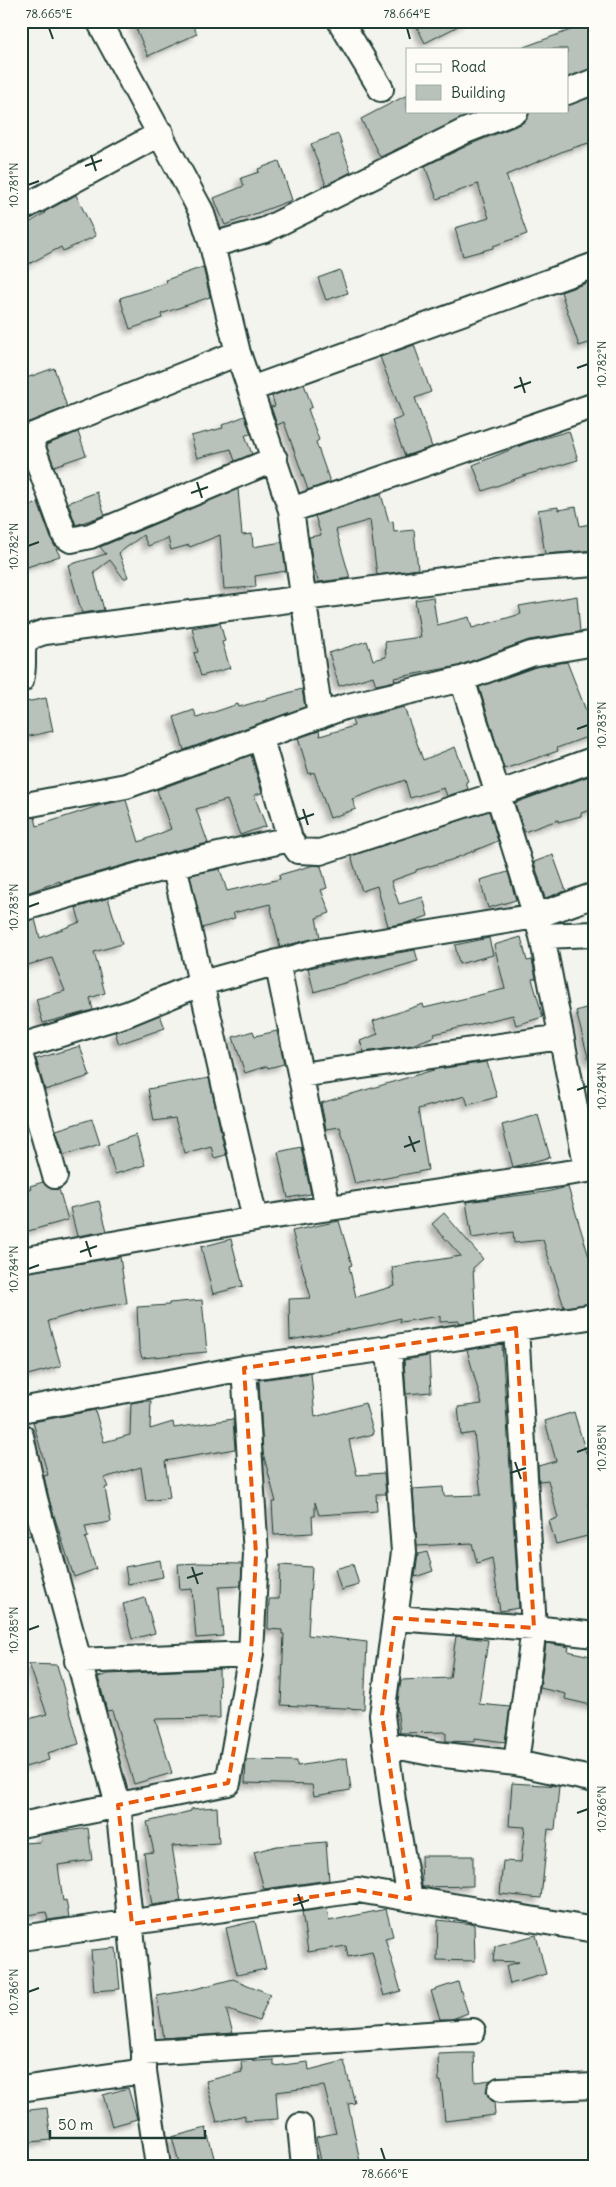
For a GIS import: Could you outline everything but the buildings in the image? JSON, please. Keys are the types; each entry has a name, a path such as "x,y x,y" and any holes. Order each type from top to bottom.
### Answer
{"street":[{"path":"99,21 201,210 212,245 238,353 291,510 320,716"},
{"path":"340,21 381,89"},
{"path":"568,92 595,81"},
{"path":"212,245 265,230 465,131 513,112"},
{"path":"21,209 161,133"},
{"path":"251,389 595,265"},
{"path":"238,353 25,439 65,536 71,540 90,536 274,459"},
{"path":"291,510 595,405"},
{"path":"21,680 23,672 23,646 27,639 40,633 527,570 595,564"},
{"path":"21,806 126,786 344,708 462,679 531,654 595,642"},
{"path":"21,1260 255,1218 591,1169 561,1037 539,926 462,679"},
{"path":"261,739 290,840 298,851 320,852 498,794 595,759"},
{"path":"21,909 174,864 290,840"},
{"path":"174,864 255,1218"},
{"path":"539,926 595,895"},
{"path":"21,1046 127,1014 202,983 315,952 539,926 595,934"},
{"path":"277,962 328,1208"},
{"path":"301,1075 561,1037"},
{"path":"21,1057 55,1176"},
{"path":"21,1410 244,1368 595,1316"},
{"path":"516,1328 534,1628 516,1763"},
{"path":"389,1348 404,1552 382,1715 410,1899"},
{"path":"21,1825 228,1783 251,1654 256,1554 244,1368"},
{"path":"21,1436 28,1500 118,1805 132,1924 144,2062 158,2166"},
{"path":"395,1618 534,1628 595,1635"},
{"path":"77,1661 251,1654"},
{"path":"385,1744 436,1754 516,1763 595,1780"},
{"path":"21,1938 132,1924 358,1890 595,1930"},
{"path":"21,2089 144,2062 473,2031"},
{"path":"500,2090 595,2086"},
{"path":"300,2126 304,2166"}],"highlighted area":[{"path":"516,1328 534,1628 395,1618 382,1715 410,1899 358,1890 132,1924 118,1805 228,1783 251,1654 256,1554 244,1368"}]}
